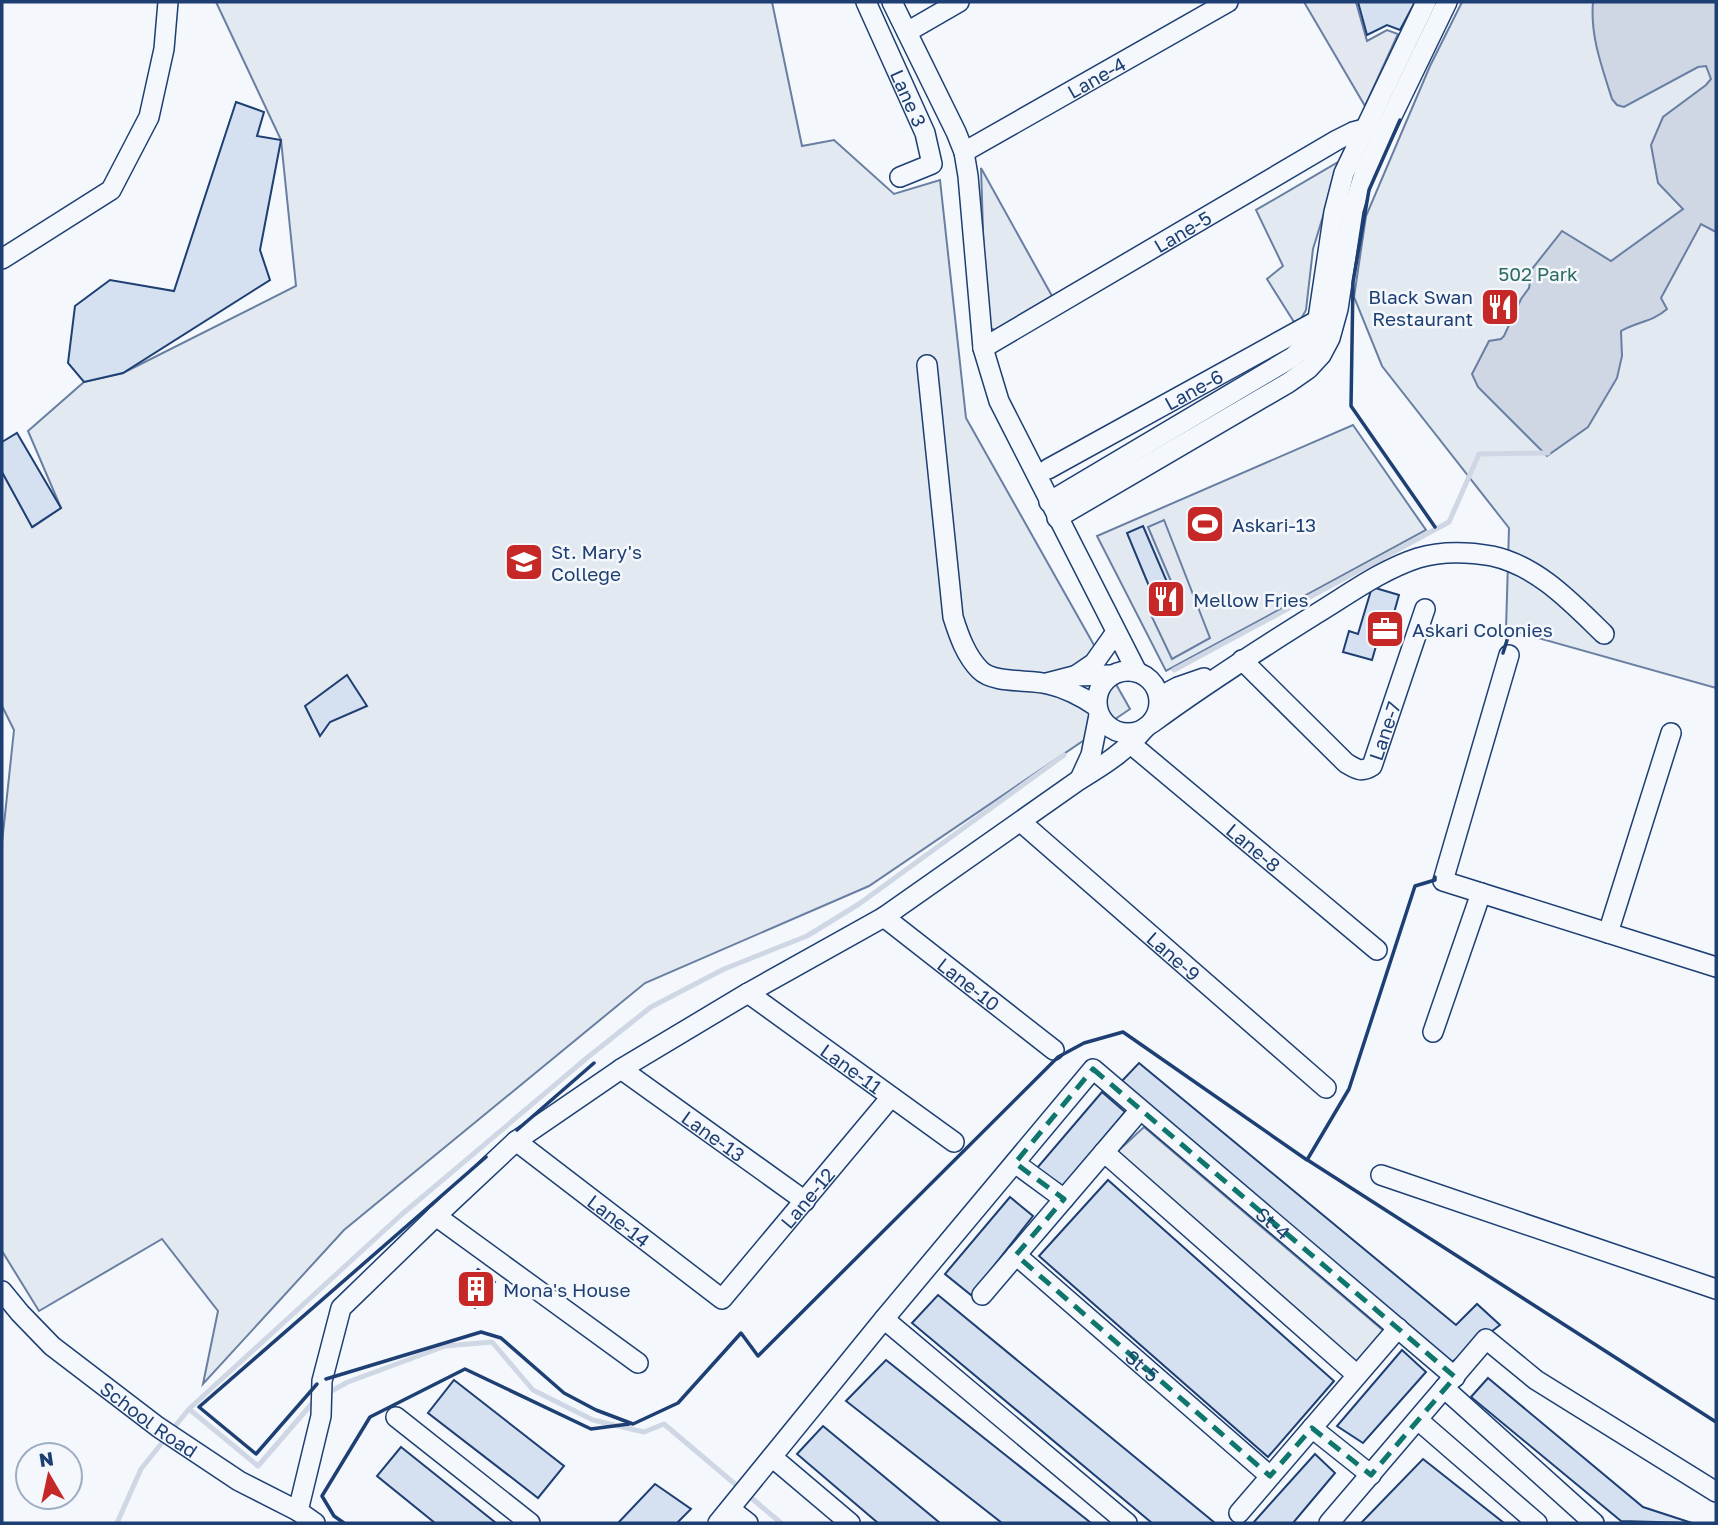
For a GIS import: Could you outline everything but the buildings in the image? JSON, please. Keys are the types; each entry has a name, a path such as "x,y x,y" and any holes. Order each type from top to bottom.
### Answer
{"street":[{"path":"2,259 111,190 149,117 164,49 168,2"},
{"name":"Lane 3","path":"866,2 925,133 932,164 900,177"},
{"path":"892,2 964,152 983,348 999,401 1137,672"},
{"path":"906,32 959,2"},
{"name":"Lane-4","path":"964,152 1228,2"},
{"path":"1053,510 1293,357 1309,342 1318,319 1334,212 1344,173 1426,2"},
{"path":"1053,510 1288,383 1308,369 1321,355 1330,338 1338,309 1353,210 1364,174 1447,2"},
{"name":"Lane-5","path":"983,348 1336,140 1365,128 1387,125"},
{"name":"Lane-6","path":"1048,469 1338,309"},
{"path":"927,365 953,617 962,644 981,672 1007,680 1046,683 1069,690 1098,711 1111,728 1119,732 1137,732 1242,660 1382,574 1420,558 1456,553 1494,556 1528,570 1558,590 1604,634"},
{"name":"Lane-7","path":"1242,660 1346,763 1358,771 1365,770 1372,766 1425,609"},
{"path":"1074,676 1094,663 1116,632"},
{"path":"1509,655 1443,881 1716,967"},
{"path":"298,1511 321,1416 322,1381 341,1308 516,1141 621,1069 748,993 884,917 1132,744 1159,706 1159,697 1152,681 1137,672 1119,672 1111,676 1099,689 1091,755 1079,780"},
{"path":"1159,697 1194,681 1218,675"},
{"path":"1046,683 1074,676 1111,676"},
{"path":"1608,933 1671,733"},
{"name":"Lane-8","path":"1132,744 1377,950"},
{"name":"Lane-9","path":"1021,821 1326,1088"},
{"path":"1433,1032 1481,893"},
{"name":"Lane-10","path":"884,917 1055,1050"},
{"name":"Lane-11","path":"748,993 954,1142"},
{"name":"Lane-13","path":"621,1069 805,1200"},
{"name":"St-4","path":"1015,1163 1093,1069 1398,1328 1449,1382 1594,1523"},
{"name":"Lane-12","path":"722,1299 891,1097"},
{"path":"982,1296 1140,1110"},
{"name":"Lane-14","path":"516,1141 722,1299"},
{"path":"1104,1152 1357,1376"},
{"path":"748,1523 724,1516 1015,1163 1064,1199"},
{"path":"1381,1175 1716,1289"},
{"path":"436,1216 638,1363"},
{"name":"St-5","path":"1016,1255 1270,1476"},
{"name":"School Road","path":"2,1291 52,1346 158,1427 239,1481 298,1511 315,1523"},
{"path":"884,1320 1127,1523"},
{"path":"1239,1513 1398,1328"},
{"path":"1329,1523 1486,1339 1536,1380 1716,1492"},
{"path":"396,1417 530,1523"},
{"path":"1418,1420 1537,1523"},
{"path":"1312,1428 1371,1475"},
{"path":"772,1457 850,1523"}],"highlighted area":[{"path":"1093,1069 1455,1377 1371,1475 1312,1428 1270,1476 1016,1255 1064,1199 1015,1163"}],"green space":[{"name":"St. Mary's College","path":"216,2 772,2 802,146 834,140 894,194 940,180 966,418 1130,709 869,886 645,983 344,1230 203,1384 218,1311 162,1239 39,1311 2,1251 2,843 14,730 2,706 2,472 33,527 61,508 28,431 84,382 123,373 296,286 281,140"},
{"name":"502 Park","path":"1462,2 1716,2 1716,688 1506,629 1509,528 1382,366 1354,297 1366,216 1430,66"},
{"path":"1340,161 1313,249 1306,310 1301,319 1294,322 1267,279 1283,266 1256,210"},
{"path":"981,168 1052,296 995,330 989,328 986,322"},
{"path":"1353,425 1426,530 1166,671 1097,536"},
{"path":"1144,1127 1385,1332 1355,1366 1117,1152"}],"shaded area":[{"path":"1304,2 1356,2 1367,41 1387,30 1398,34 1365,106"},
{"path":"1593,2 1716,2 1716,232 1701,224 1661,298 1667,309 1621,331 1622,356 1617,378 1588,427 1547,456 1478,387 1472,374 1489,341 1504,336 1529,288 1532,269 1562,231 1611,261 1683,209 1658,183 1651,145 1663,117 1711,79 1706,66 1698,67 1624,107 1617,105 1612,99 1598,51 1593,27"},
{"path":"1164,520 1210,638 1172,659 1151,615 1179,600 1148,527"}],"waterway":[{"path":"1174,670 1449,522 1479,454 1548,453"},
{"path":"171,1431 189,1409 401,1215 651,1007 724,969 807,936 859,904 1064,755"},
{"path":"326,1394 348,1382 445,1346 492,1342 533,1390 593,1420 644,1432 664,1424 781,1523"},
{"path":"189,1409 258,1466 315,1400"},
{"path":"117,1523 141,1469 165,1439"}],"wall":[{"path":"1400,120 1369,190 1353,282 1351,406 1435,527"},
{"path":"1503,653 1508,637"},
{"path":"326,1379 481,1332 501,1338 564,1393 596,1410 633,1424 678,1403 741,1333 758,1356 1058,1057 1084,1043 1123,1032 1307,1160 1349,1089 1415,886 1435,880 1435,877"},
{"path":"517,1130 594,1063"},
{"path":"317,1384 256,1454 199,1407 486,1157"},
{"path":"1306,1159 1716,1422"},
{"path":"344,1523 334,1516 322,1496 370,1417 465,1369 591,1429 629,1424"}],"place":[{"name":"Black Swan Restaurant","path":"1500,307"},
{"name":"Askari-13","path":"1205,524"},
{"name":"St. Mary's College","path":"524,562"},
{"name":"Mellow Fries","path":"1166,599"},
{"name":"Askari Colonies","path":"1385,629"},
{"name":"Mona's House","path":"476,1289"}]}
